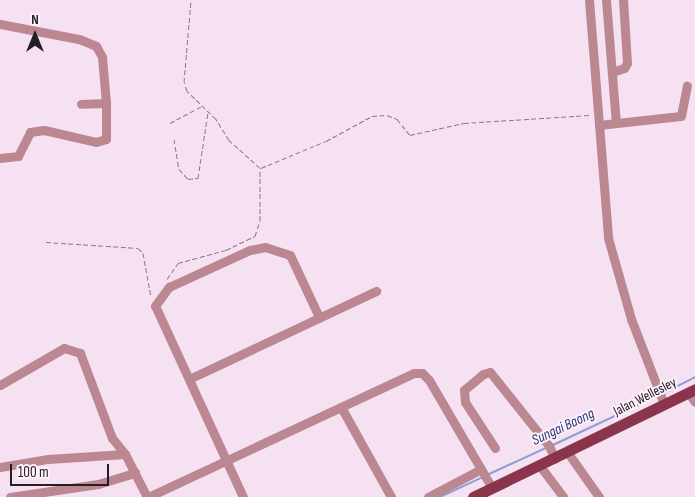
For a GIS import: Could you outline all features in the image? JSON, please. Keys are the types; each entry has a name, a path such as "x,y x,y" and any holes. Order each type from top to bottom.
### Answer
{"main road":[{"name":"Jalan Wellesley","path":"473,497 486,477 540,466 552,452 568,453 662,398 692,390"}],"street":[{"path":"589,0 608,238 615,270 662,398"},
{"path":"606,0 616,123"},
{"path":"612,72 624,68 627,63 623,0"},
{"path":"0,24 79,39 96,46 102,57 106,103 106,139 96,142 44,130 30,132 18,156 0,158"},
{"path":"599,125 681,116 687,86"},
{"path":"81,104 106,103"},
{"path":"243,497 155,306 160,296 169,287 250,250 264,247 290,255 319,317"},
{"path":"189,379 376,291"},
{"path":"0,385 47,356 64,348 74,348 80,353 112,438 125,454 148,497 414,373 422,373 486,477 428,497"},
{"path":"495,448 465,402 464,390 483,374 490,372 552,452"},
{"path":"692,390 695,402"},
{"path":"341,407 391,497"},
{"path":"568,453 599,497"},
{"path":"0,467 48,459 125,454"},
{"path":"540,466 563,497"},
{"path":"10,497 98,484 135,473"}],"path":[{"path":"160,296 178,263 233,248 255,236 260,221 260,168 229,140 208,112 187,91 184,82 191,0"},
{"path":"170,123 202,106"},
{"path":"174,139 179,169 188,179 198,178 208,112"},
{"path":"260,168 326,141 372,116 388,115 398,119 410,135 464,123 598,114"},
{"path":"46,242 141,250 146,285 155,306"}],"waterway":[{"name":"Sungai Baong","path":"664,393 695,377"},
{"name":"Sungai Baong","path":"553,445 657,396"},
{"name":"Sungai Baong","path":"487,475 546,448"},
{"name":"Sungai Baong","path":"440,497 483,477"}]}
